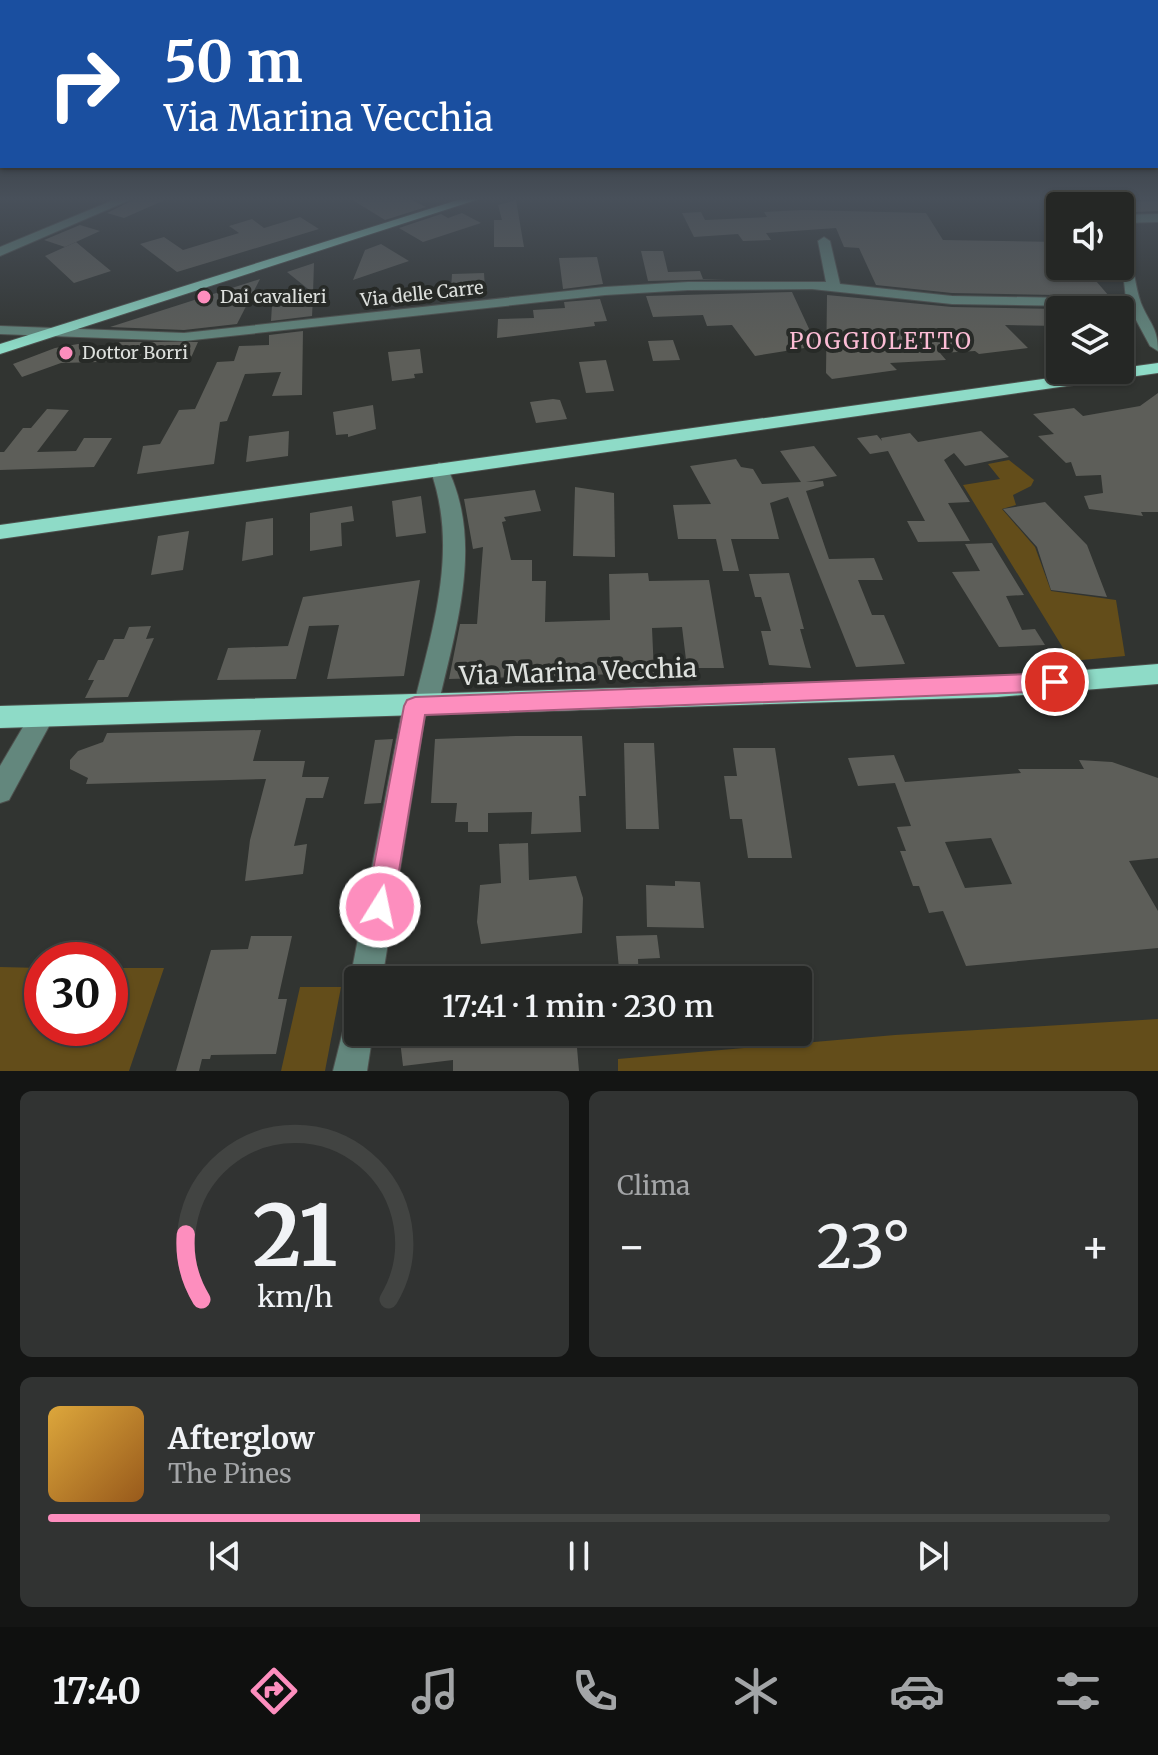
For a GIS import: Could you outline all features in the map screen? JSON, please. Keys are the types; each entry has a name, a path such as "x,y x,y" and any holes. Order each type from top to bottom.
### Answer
{"main road":[{"path":"0,349 315,249"},
{"path":"0,532 1158,368"},
{"name":"Via Marina Vecchia","path":"0,717 997,687 1158,674"}],"street":[{"path":"826,249 834,288"},
{"name":"Via delle Carre","path":"0,330 184,337 605,291 688,286 812,285 952,300 1046,302"},
{"path":"1134,303 1158,346"},
{"path":"369,966 421,706 457,554 445,481 439,469"},
{"path":"0,791 42,717"},
{"path":"350,1071 354,1046"}],"shaded area":[{"path":"1009,460 1034,480 1031,486 1013,495 1016,505 1002,509 1035,547 1051,591 1116,600 1125,656 1071,661 963,485 1000,479 988,464"},
{"path":"0,967 24,968 24,1046 128,1046 128,968 164,968 129,1071 0,1071"},
{"path":"300,987 341,987 325,1071 281,1071"},
{"path":"1158,1019 1158,1071 618,1071 618,1059 768,1046 812,1046 812,1042"}],"building":[{"path":"61,249 84,249 111,271 74,283 45,256"},
{"path":"147,249 253,249 177,272"},
{"path":"389,249 409,261 353,280 365,250"},
{"path":"859,249 1046,249 1046,280 1095,280 1109,296 952,293 876,285"},
{"path":"641,251 663,251 668,272 700,271 703,279 726,279 648,281"},
{"path":"597,257 603,284 563,289 559,258"},
{"path":"314,263 313,293 287,272"},
{"path":"484,273 485,289 451,291 452,274"},
{"path":"260,279 237,324 184,330 110,327"},
{"path":"792,292 817,346 755,356 732,325 707,326 703,315 653,317 646,296"},
{"path":"827,295 952,307 1046,309 1046,326 1005,325 1028,348 979,354 975,351 940,353 946,360 890,363 897,370 832,379 826,373"},
{"path":"313,298 312,316 271,321 272,305"},
{"path":"600,299 607,321 594,322 595,326 497,338 498,319 534,318 533,310 565,308 564,302"},
{"path":"303,331 302,395 272,396 281,372 245,374 227,421 220,422 214,464 137,474 143,446 160,444 179,410 195,409 217,362 234,361 239,346 269,345 269,335"},
{"path":"673,340 680,360 653,361 648,341"},
{"path":"119,342 198,342 190,360 162,361 165,351 158,361 143,362 135,357 135,361 61,363 22,377 13,364 55,348 78,344 130,353"},
{"path":"420,349 423,373 414,374 415,378 392,381 388,352"},
{"path":"606,360 614,391 586,393 579,362"},
{"path":"1158,393 1158,512 1141,512 1143,516 1089,509 1084,496 1103,493 1101,475 1076,476 1071,462 1066,463 1038,436 1054,434 1033,414 1074,408 1083,416 1140,406"},
{"path":"560,400 567,419 536,423 530,402"},
{"path":"373,405 376,429 348,437 348,434 336,435 333,412"},
{"path":"47,409 69,410 37,452 76,451 84,438 112,438 94,467 0,470 0,452 4,452 23,428 31,428"},
{"path":"289,431 288,456 246,462 249,436"},
{"path":"981,431 1009,457 965,466 954,453 944,460 970,502 948,503 970,541 918,542 907,521 925,521 888,451 870,454 857,438 877,435 882,441 881,438 910,433 918,442"},
{"path":"814,446 837,476 806,482 823,481 824,486 806,491 829,559 874,558 883,580 858,580 872,615 884,615 905,664 856,667 788,497 770,503 779,539 731,539 739,571 723,571 716,539 678,539 673,505 711,504 690,466 736,459 741,467 753,469 762,484 801,482 780,451"},
{"path":"575,487 614,493 615,557 573,556"},
{"path":"535,490 541,511 504,517 506,521 502,522 511,560 532,560 532,581 546,581 545,622 610,620 609,574 648,573 649,581 709,580 724,668 687,668 682,627 652,628 654,673 449,679 460,624 477,624 483,547 473,549 464,499"},
{"path":"421,496 426,533 396,537 392,501"},
{"path":"1045,502 1087,545 1107,597 1051,590 1037,547 1003,509"},
{"path":"352,506 354,521 341,523 342,546 310,551 310,513"},
{"path":"273,518 273,555 242,561 246,522"},
{"path":"189,531 183,570 151,575 158,536"},
{"path":"992,543 1024,595 1006,596 1022,630 1035,629 1045,645 999,647 952,572 980,571 965,544"},
{"path":"789,573 811,668 769,665 761,631 771,631 761,597 755,597 749,574"},
{"path":"420,580 404,676 327,679 339,625 309,626 296,679 217,680 228,648 288,646 303,597"},
{"path":"151,626 146,639 154,638 128,697 85,698 94,680 88,680 98,660 104,660 114,639 124,639 129,627"},
{"path":"261,730 253,761 305,761 302,777 329,777 323,798 306,798 294,846 307,844 303,874 245,881 250,840 266,779 86,784 88,778 70,769 70,760 78,751 103,742 107,733"},
{"path":"582,736 586,796 579,796 581,832 531,834 532,812 488,813 488,832 468,832 468,822 455,822 457,803 431,803 435,739"},
{"path":"393,739 381,803 364,804 375,740"},
{"path":"624,743 654,743 659,829 626,829"},
{"path":"733,748 775,748 792,858 748,858 742,819 730,819 724,776 737,776"},
{"path":"894,755 905,782 1021,773 1018,769 1084,769 1079,760 1112,762 1158,778 1158,858 1129,861 1158,911 1158,948 966,966 943,911 929,913 919,886 913,886 900,851 906,851 897,827 911,826 895,783 858,786 848,758","holes":["991,838 1012,884 965,888 945,842"]},
{"path":"528,843 529,880 576,876 583,898 582,933 481,944 477,922 480,885 501,883 499,844"},
{"path":"675,881 700,882 704,928 647,927 646,885 675,886"},
{"path":"657,935 660,958 638,959 638,966 619,966 616,936"},
{"path":"251,936 292,936 278,999 287,999 276,1054 211,1055 210,1059 202,1059 199,1071 176,1071 211,950 248,949"},
{"path":"401,1046 577,1046 579,1071 453,1071 453,1060 403,1066"}],"place":[{"name":"Dai cavalieri","path":"204,297"},
{"name":"Dottor Borri","path":"66,353"}],"district":[{"name":"POGGIOLETTO","path":"881,341"}],"route":[{"path":"380,907 415,706 997,687 1055,682"}]}
